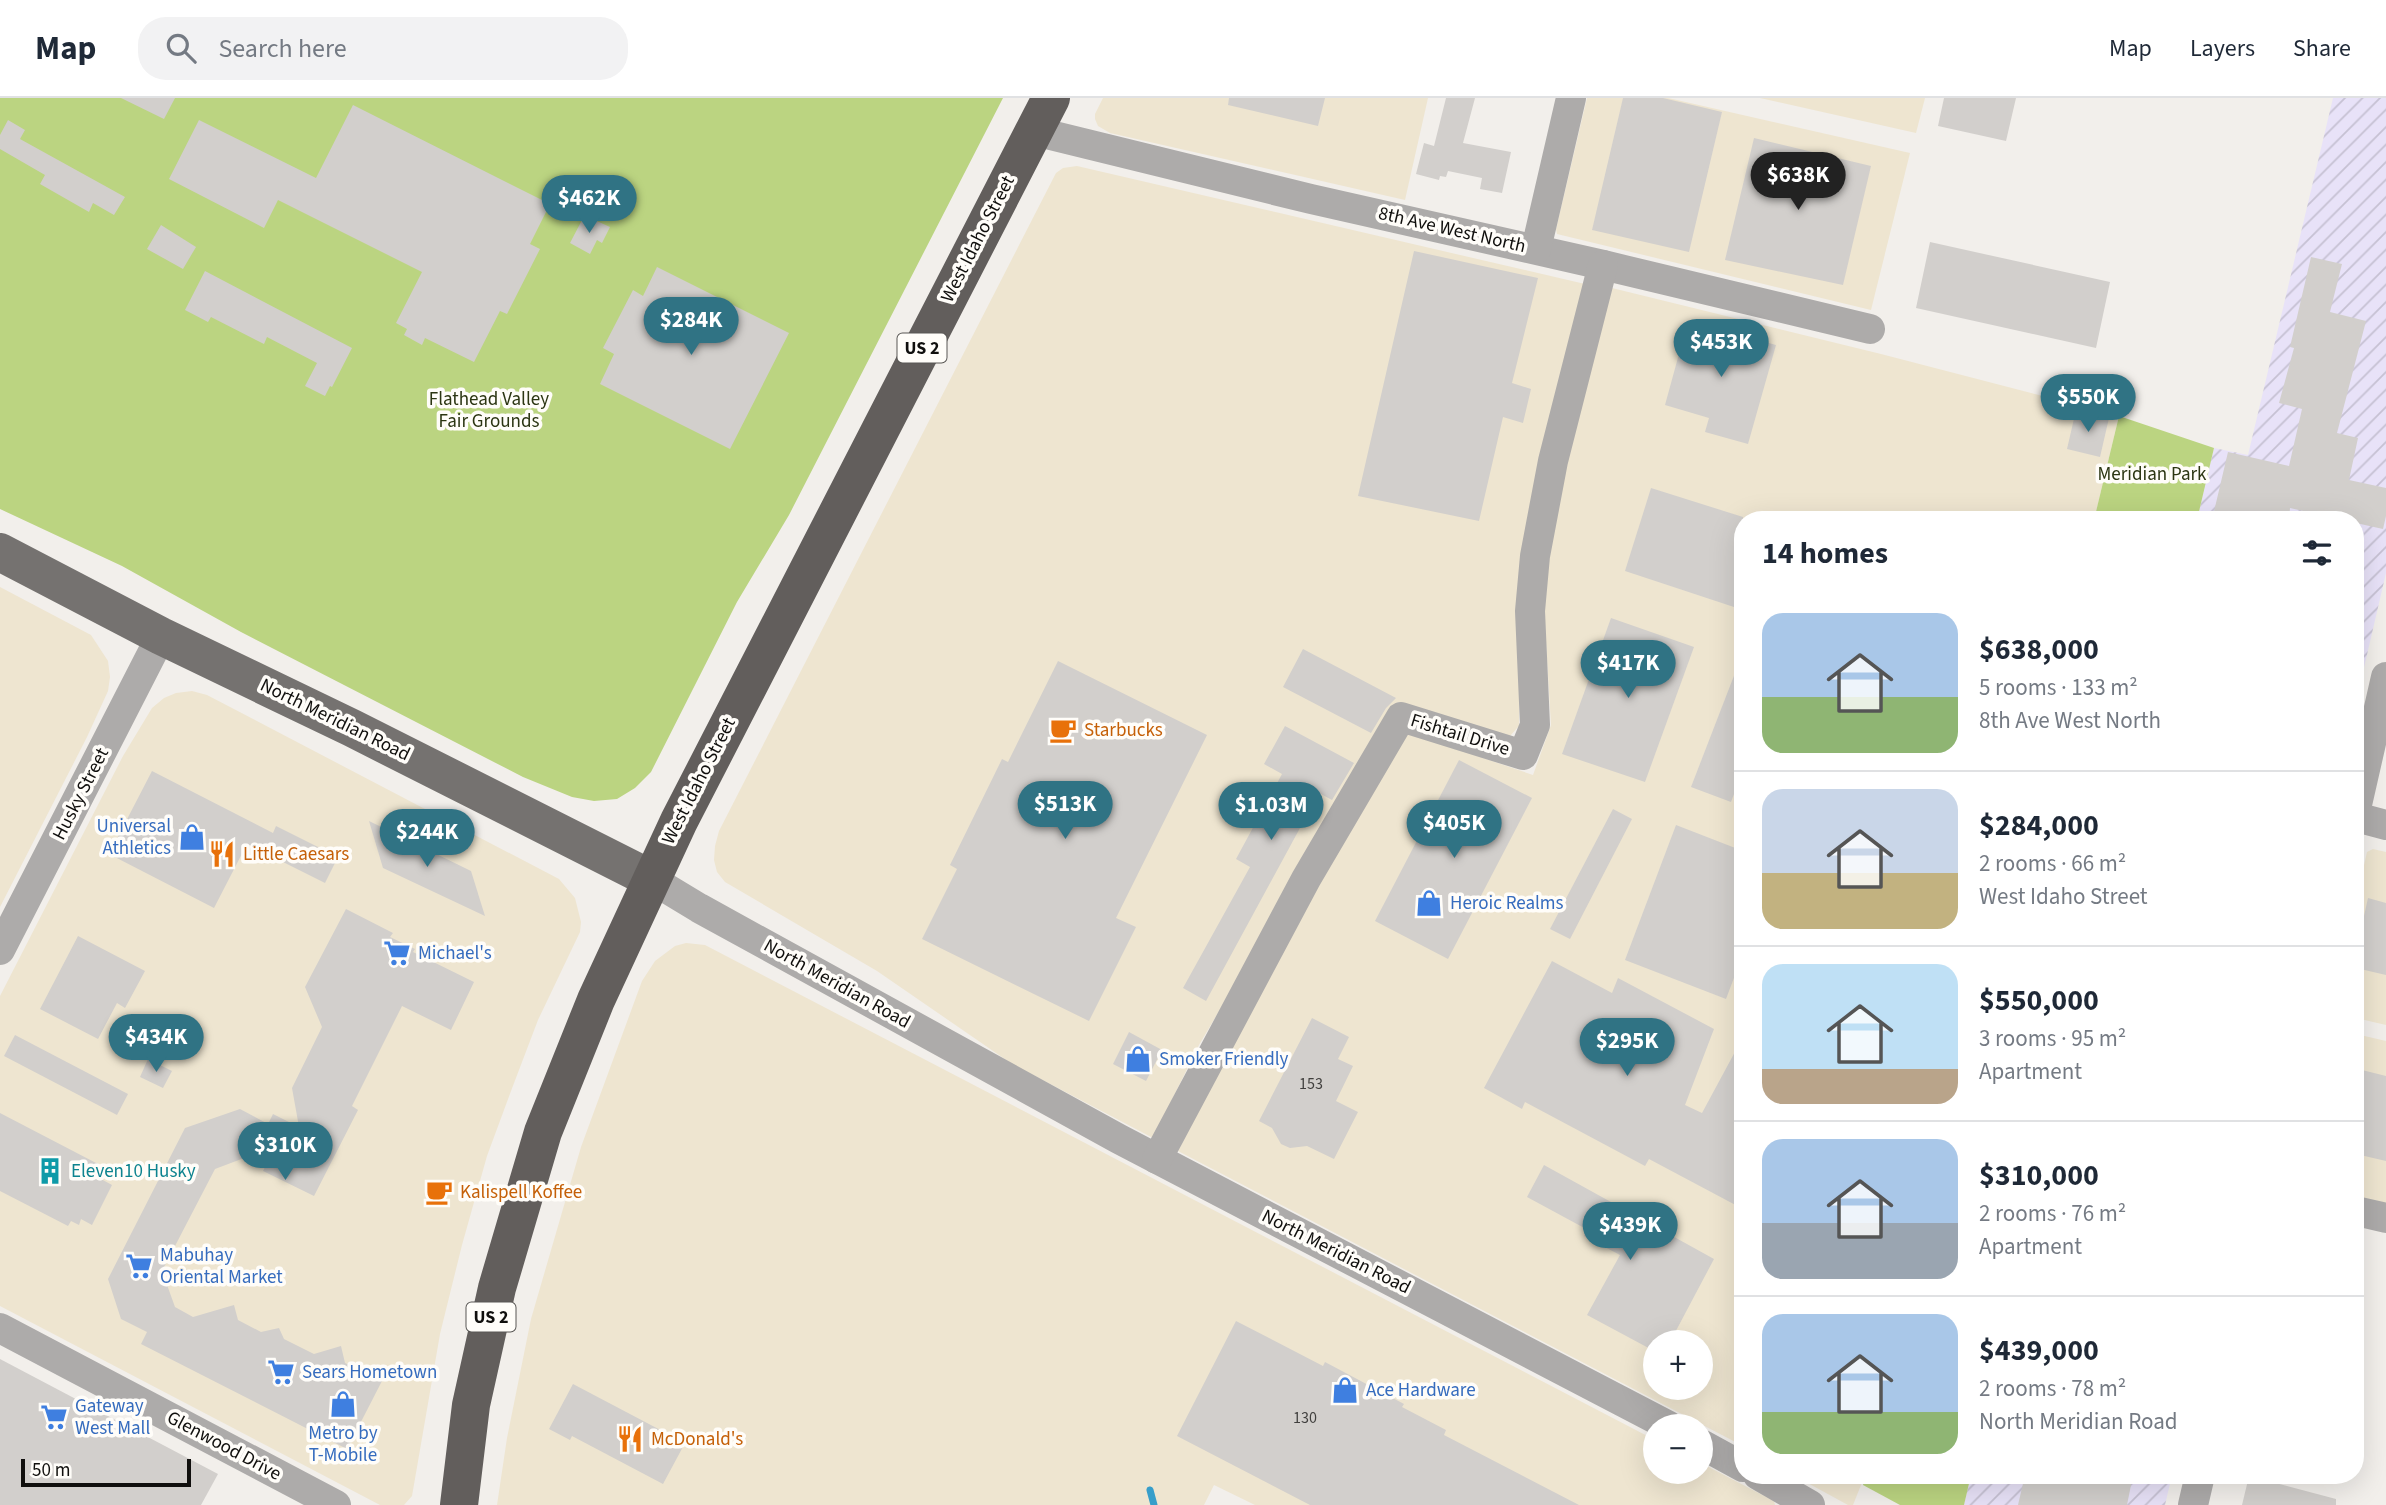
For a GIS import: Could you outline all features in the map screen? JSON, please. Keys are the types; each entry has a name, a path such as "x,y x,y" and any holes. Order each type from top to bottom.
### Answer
{"highway":[{"name":"West Idaho Street","path":"459,1505 478,1370 497,1288 543,1132 583,1030 651,879 753,675 1042,114"}],"main road":[{"name":"North Meridian Road","path":"0,552 161,636 389,746 651,879"}],"street":[{"path":"1536,249 1571,98"},
{"name":"8th Ave West North","path":"1042,114 1311,199 1536,249 1870,329"},
{"name":"Fishtail Drive","path":"1157,1159 1306,880 1401,717 1523,755 1535,725 1530,611 1535,556 1553,461 1603,265"},
{"name":"Husky Street","path":"0,950 161,636"},
{"path":"2364,774 2386,677"},
{"path":"2364,819 2386,825"},
{"name":"North Meridian Road","path":"651,879 699,908 1157,1159 1646,1414"},
{"path":"2364,1213 2386,1218"},
{"name":"Glenwood Drive","path":"0,1328 336,1505"},
{"path":"1713,1451 1734,1462"},
{"path":"1774,1484 1810,1505"},
{"path":"2193,1505 2198,1484"}],"shaded area":[{"path":"1103,98 1428,98 1405,200 1110,133 1098,126 1095,119"},
{"path":"1587,98 1668,98 1910,153 1871,310 1557,234"},
{"path":"1760,98 1925,98 1916,133"},
{"path":"2333,98 2386,98 2386,573 2364,668 2364,511 2199,511 2214,448 2248,455"},
{"path":"1077,166 1585,284 1519,611 1519,726 1509,737 1497,736 1398,702 1338,810 1199,1045 1153,1138 1012,1064 877,971 725,882 717,872 714,860 719,831 1056,173 1063,168"},
{"path":"1612,288 2119,416 2096,511 1734,511 1734,1441 1713,1430 1713,1414 1682,1414 1655,1400 1713,1400 1713,1330 1643,1330 1643,1394 1178,1151 1293,925 1398,740 1410,733 1533,775 1551,725 1544,609 1547,555 1564,466"},
{"path":"0,587 91,635 108,661 110,677 108,691 87,737 0,907"},
{"path":"192,691 207,695 559,879 575,898 581,922 580,932 538,1020 487,1156 440,1334 412,1496 404,1505 380,1505 0,1306 0,996 123,756 152,708 164,698"},
{"path":"2373,849 2386,852 2386,1025 2364,1020 2364,865 2367,852"},
{"path":"686,943 705,945 1643,1434 1643,1484 1713,1484 1713,1469 1734,1480 1734,1484 1741,1484 1774,1501 1775,1505 1255,1505 1214,1485 1204,1505 497,1505 507,1438 531,1319 581,1147 642,981 655,961 675,946"},
{"path":"2364,1036 2386,1041 2386,1203 2364,1198"},
{"path":"1810,1484 1861,1484 1853,1505 1848,1505"},
{"path":"1969,1484 2170,1484 2165,1505 1964,1505"}],"green space":[{"name":"Flathead Valley Fair Grounds","path":"0,98 1003,98 789,515 737,602 651,772 635,788 617,799 594,801 572,797 523,777 241,632 122,566 0,509"},
{"name":"Meridian Park","path":"2119,416 2214,448 2199,511 2096,511"},
{"path":"1969,1484 1964,1505 1900,1505 1863,1485"}],"building":[{"path":"121,98 175,98 164,119"},
{"path":"1229,98 1325,98 1318,126 1228,105"},
{"path":"1446,98 1475,98 1463,143 1511,152 1502,193 1480,189 1482,178 1448,171 1446,177 1440,176 1439,180 1416,174 1424,143 1434,146"},
{"path":"1623,98 1663,98 1722,112 1689,252 1592,230"},
{"path":"1944,98 2016,98 2006,141 1938,126"},
{"path":"353,105 550,204 530,244 540,249 507,314 500,311 474,362 425,338 422,345 404,335 407,329 396,323 422,272 278,200 264,228 169,179 199,120 316,178"},
{"path":"8,120 25,130 20,139 125,197 114,215 93,203 89,212 40,184 45,175 0,149 0,135"},
{"path":"1754,138 1871,166 1843,285 1725,260"},
{"path":"588,217 610,227 602,243 597,240 590,254 570,243 582,220 586,222"},
{"path":"161,225 196,247 183,269 147,249"},
{"path":"1930,242 2110,282 2096,348 1916,308"},
{"path":"1414,251 1538,278 1512,383 1531,389 1523,423 1503,417 1479,521 1358,496"},
{"path":"2311,257 2342,264 2330,312 2366,321 2337,433 2358,438 2349,480 2386,488 2383,529 2364,525 2364,511 2303,511 2290,508 2290,511 2214,511 2228,452 2289,466 2302,409 2279,403 2294,348 2290,347"},
{"path":"657,267 789,333 730,449 600,384 614,354 603,348 633,290 643,296"},
{"path":"205,271 352,348 325,396 305,386 317,363 267,337 264,344 211,317 208,322 185,310"},
{"path":"1688,321 1776,345 1748,444 1705,432 1709,418 1665,405"},
{"path":"2076,410 2109,418 2100,457 2067,449"},
{"path":"1651,488 1734,514 1734,607 1625,571"},
{"path":"1611,618 1694,647 1645,782 1562,754"},
{"path":"1303,649 1396,698 1386,708 1371,733 1283,687"},
{"path":"1058,661 1207,735 1116,918 1136,927 1089,1021 922,939 957,869 950,865 1002,759 1008,762"},
{"path":"1734,676 1734,794 1731,802 1691,787"},
{"path":"1285,726 1354,763 1332,800 1319,793 1206,1001 1183,988 1250,867 1236,859 1282,774 1264,764"},
{"path":"1459,760 1532,798 1448,959 1375,921"},
{"path":"152,771 273,833 276,826 338,857 325,883 247,844 214,908 109,854"},
{"path":"1613,809 1632,819 1570,939 1550,929"},
{"path":"369,821 471,871 485,916 383,868"},
{"path":"1676,825 1734,848 1734,978 1726,999 1625,960"},
{"path":"2368,898 2386,903 2386,975 2364,970 2364,916"},
{"path":"346,909 393,933 390,937 415,949 413,952 474,982 451,1030 402,1006 352,1106 358,1110 314,1196 263,1171 276,1146 215,1169 162,1271 175,1307 193,1317 234,1305 238,1320 261,1332 279,1328 284,1339 314,1354 341,1346 345,1363 382,1381 347,1449 141,1344 147,1332 121,1319 108,1279 185,1128 240,1109 268,1124 273,1114 299,1127 292,1088 322,1027 305,987"},
{"path":"78,936 145,971 125,1008 117,1003 98,1039 40,1009"},
{"path":"1552,961 1612,993 1618,978 1714,1029 1685,1105 1702,1113 1734,1054 1734,1204 1649,1159 1645,1166 1525,1102 1522,1109 1484,1088"},
{"path":"1312,1018 1349,1037 1338,1059 1353,1066 1336,1101 1358,1112 1334,1159 1307,1146 1290,1148 1281,1144 1272,1128 1259,1121"},
{"path":"1129,1032 1162,1050 1146,1081 1113,1064"},
{"path":"15,1035 128,1094 117,1115 4,1056"},
{"path":"148,1059 172,1071 163,1088 140,1077"},
{"path":"2364,1070 2386,1076 2386,1161 2364,1156"},
{"name":"Eleven10 Husky","path":"0,1113 98,1164 96,1169 104,1173 101,1179 112,1185 92,1225 81,1219 79,1225 71,1221 68,1226 0,1191"},
{"path":"1544,1165 1714,1259 1676,1330 1643,1330 1643,1345 1587,1315 1620,1255 1584,1236 1588,1230 1527,1197"},
{"path":"1236,1321 1323,1366 1325,1362 1404,1404 1402,1407 1446,1430 1444,1435 1579,1505 1310,1505 1177,1436"},
{"name":"Gateway West Mall","path":"0,1359 218,1474 201,1505 0,1505"},
{"path":"573,1384 685,1443 663,1484 572,1436 570,1440 549,1429"},
{"path":"2023,1484 2131,1484 2127,1505 2018,1505"},
{"path":"2247,1484 2279,1484 2336,1499 2336,1505 2242,1505"}],"waterway":[{"path":"1150,1490 1154,1505"}],"place":[{"name":"Starbucks","path":"1063,730"},
{"name":"Universal Athletics","path":"192,837"},
{"name":"Little Caesars","path":"222,854"},
{"name":"Heroic Realms","path":"1429,903"},
{"name":"Michael's","path":"397,953"},
{"name":"Smoker Friendly","path":"1138,1059"},
{"name":"Eleven10 Husky","path":"50,1171"},
{"name":"Kalispell Koffee","path":"439,1192"},
{"name":"Mabuhay Oriental Market","path":"139,1266"},
{"name":"Sears Hometown","path":"281,1372"},
{"name":"Ace Hardware","path":"1345,1390"},
{"name":"Metro by T-Mobile","path":"343,1404"},
{"name":"Gateway West Mall","path":"54,1417"},
{"name":"McDonald's","path":"630,1439"}]}
